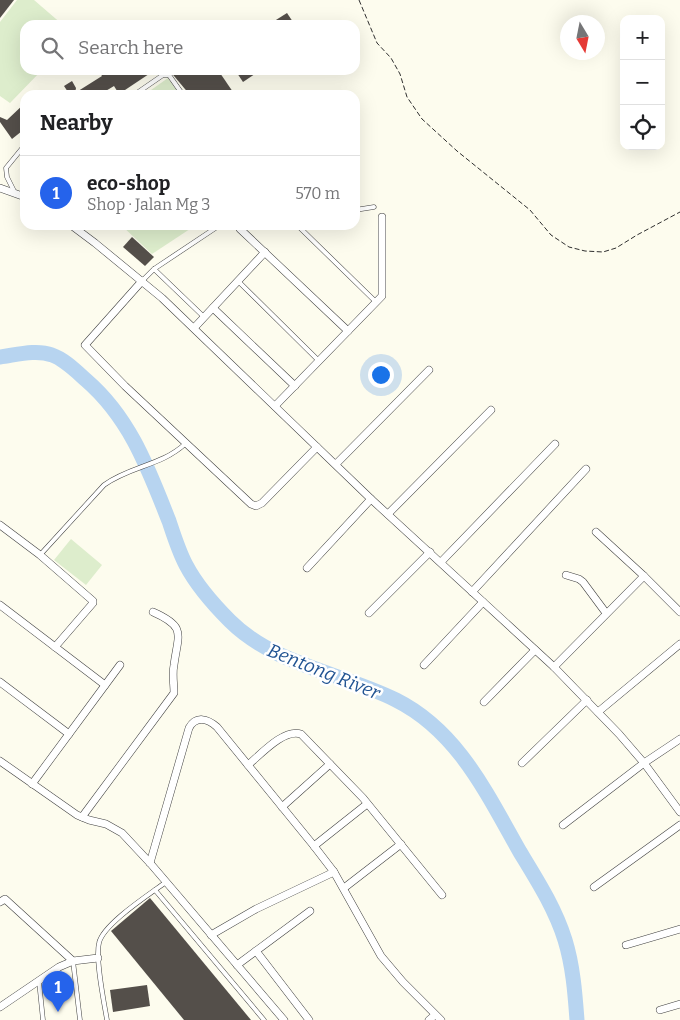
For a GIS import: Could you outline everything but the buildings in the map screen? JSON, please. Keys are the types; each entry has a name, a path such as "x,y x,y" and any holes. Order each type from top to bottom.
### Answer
{"street":[{"path":"0,188 20,195"},
{"path":"276,406 382,296 382,217"},
{"path":"77,230 95,242 142,281 194,328 371,499 554,667 587,700 644,763 680,812"},
{"path":"245,230 265,252 348,331"},
{"path":"194,328 265,252"},
{"path":"142,281 86,342 85,346 185,444 251,504 256,506 262,503 317,447"},
{"path":"213,308 295,386"},
{"path":"336,464 429,370"},
{"path":"388,514 492,410"},
{"path":"441,562 555,444"},
{"path":"472,592 586,469"},
{"path":"307,568 371,499"},
{"path":"0,526 40,555 93,601 55,647"},
{"path":"596,532 680,612"},
{"path":"369,613 430,552"},
{"path":"566,575 583,582 606,613"},
{"path":"554,667 644,576"},
{"path":"424,665 483,602"},
{"path":"0,606 105,685"},
{"path":"82,818 174,693 173,668 179,638 178,631 170,620 153,612"},
{"path":"598,712 680,644"},
{"path":"484,702 535,650"},
{"path":"32,784 120,666"},
{"path":"0,682 69,734"},
{"path":"522,763 587,700"},
{"path":"150,863 191,724 198,719 206,720 213,723 334,872 381,956 435,1018"},
{"path":"248,765 282,737 295,732 303,736 367,804 442,895"},
{"path":"562,826 644,763 680,739"},
{"path":"0,761 82,818 112,826 122,833 150,863 284,1020"},
{"path":"282,807 330,764"},
{"path":"314,846 367,804"},
{"path":"594,887 680,825"},
{"path":"344,888 401,844"},
{"path":"212,935 256,910 334,872"},
{"path":"2,901 72,961"},
{"path":"237,965 310,911"},
{"path":"626,945 680,929"},
{"path":"256,951 309,1020"},
{"path":"0,1007 59,967 72,961 98,958"},
{"path":"660,1010 680,1004"}],"lane":[{"path":"141,90 163,75"},
{"path":"169,75 180,90"},
{"path":"16,193 7,177 6,168 20,151"},
{"path":"360,209 374,207"},
{"path":"142,281 154,269 212,230"},
{"path":"302,230 376,302"},
{"path":"154,269 204,317"},
{"path":"238,281 319,361"},
{"path":"40,555 104,485 112,479 172,456 185,444"},
{"path":"107,1020 98,958 98,945 105,931 166,882"},
{"path":"155,890 264,1020"},
{"path":"72,961 80,1020"},
{"path":"39,981 43,1020"}],"path":[{"path":"359,0 377,43 391,58 400,74 407,97 422,119 457,151 530,210 551,235 569,247 585,251 603,252 616,248 680,212"}],"green space":[{"path":"17,0 34,0 57,20 20,20 20,75 37,75 23,90 20,90 20,93 10,103 0,96 0,22"},
{"path":"168,78 176,90 151,90"},
{"path":"126,230 188,230 152,254"},
{"path":"71,539 102,565 86,585 54,560"}],"waterway":[{"name":"Bentong River","path":"0,357 39,352 61,359 86,380 115,411 126,427 145,463 181,555 190,573 206,595 230,621 248,636 288,658 396,700 418,713 454,746 483,787 551,905 565,940 570,960 577,1020"}],"place":[{"name":"eco-shop","path":"58,1012"}]}
